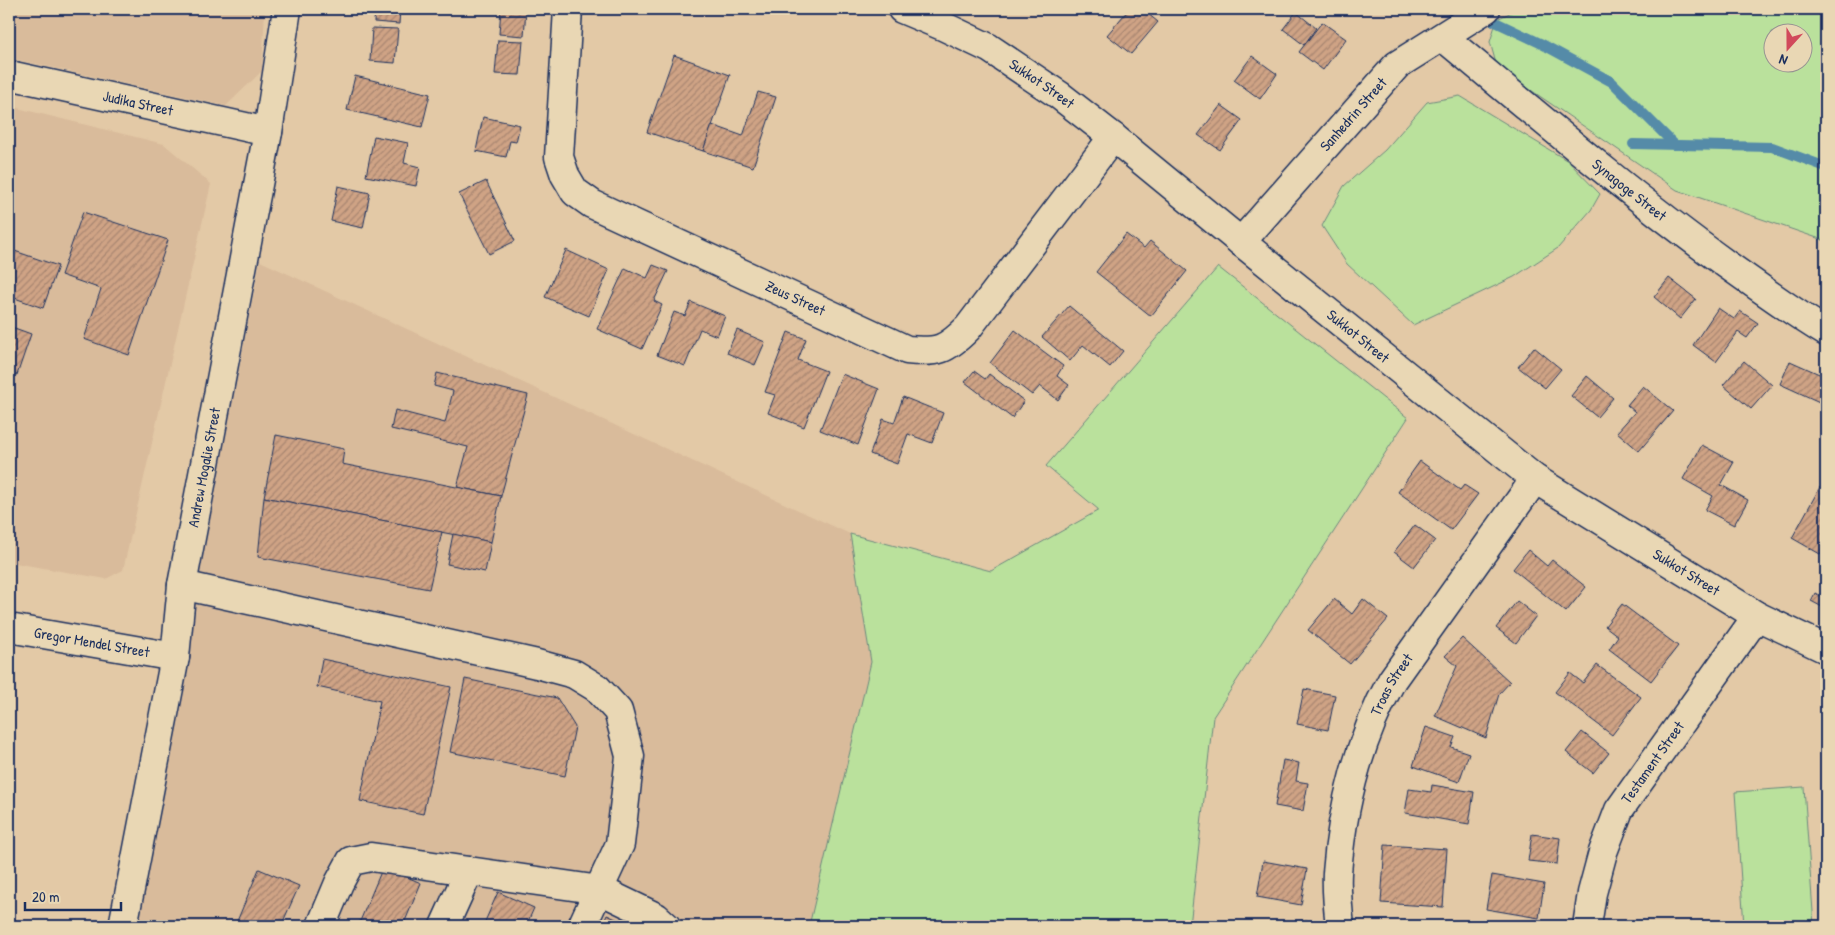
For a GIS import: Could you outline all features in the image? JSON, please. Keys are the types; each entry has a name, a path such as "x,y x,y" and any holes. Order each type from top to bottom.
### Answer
{"street":[{"name":"Andrew Mogalie Street","path":"123,926 175,657 182,585 268,132 286,9"},
{"name":"Zeus Street","path":"568,9 559,157 565,175 575,192 601,208 907,350 927,352 942,349 954,342 968,328 1113,137"},
{"name":"Sukkot Street","path":"902,9 989,48 1059,95 1536,479 1757,616 1826,649"},
{"name":"Sanhedrin Street","path":"1241,242 1397,65 1486,9"},
{"name":"Synagoge Street","path":"1443,37 1643,202 1797,314 1826,332"},
{"name":"Judika Street","path":"9,75 268,132"},
{"name":"Troas Street","path":"1340,926 1337,901 1337,874 1341,840 1360,754 1378,705 1392,680 1536,479"},
{"path":"182,585 538,664 574,674 597,688 618,711 630,756 620,844 582,926"},
{"name":"Testament Street","path":"1586,926 1596,877 1611,828 1619,810 1757,616"},
{"name":"Gregor Mendel Street","path":"9,628 175,657"},
{"path":"321,926 339,883 352,861 371,857 600,890 656,917 666,926"},
{"path":"444,926 469,871"}],"shaded area":[{"path":"9,9 265,9 262,71 226,106 9,58"},
{"path":"9,106 164,144 211,184 123,570 106,579 9,562"},
{"path":"260,261 850,534 871,662 809,926 131,926"}],"green space":[{"path":"1518,9 1826,9 1826,241 1677,190 1497,67 1490,42 1497,19"},
{"path":"1460,96 1568,161 1600,194 1591,210 1558,248 1514,277 1413,325 1347,264 1322,226 1344,186 1385,150 1427,102"},
{"path":"1218,267 1408,418 1213,717 1190,926 809,926 871,662 850,534 991,571 1099,510 1046,466"},
{"path":"1804,787 1814,926 1744,926 1735,792"}],"building":[{"path":"375,9 400,9 399,24 374,22"},
{"path":"501,9 526,9 524,36 499,34"},
{"path":"1129,9 1142,9 1158,22 1131,54 1107,35"},
{"path":"1296,12 1316,28 1304,45 1283,29"},
{"path":"1322,22 1346,39 1323,70 1299,52"},
{"path":"372,28 398,29 395,63 370,61"},
{"path":"498,40 523,41 520,75 495,74"},
{"path":"674,55 730,75 703,151 647,132"},
{"path":"1252,56 1277,74 1260,99 1234,80"},
{"path":"355,76 430,94 422,127 347,110"},
{"path":"758,92 776,97 753,167 703,151 712,125 743,136"},
{"path":"1221,105 1242,120 1220,150 1198,135"},
{"path":"483,117 520,125 516,142 510,141 506,157 476,151"},
{"path":"374,136 408,143 404,163 420,167 416,186 366,176"},
{"path":"486,181 515,241 489,254 459,194"},
{"path":"338,186 370,193 363,228 331,221"},
{"path":"83,212 168,240 129,355 84,339 101,289 61,275"},
{"path":"1126,234 1144,248 1150,241 1187,271 1151,316 1096,272"},
{"path":"9,249 58,266 43,308 9,296"},
{"path":"566,250 609,270 589,316 545,297"},
{"path":"653,265 668,271 654,301 662,305 642,349 597,329 625,268 647,278"},
{"path":"1669,278 1696,299 1680,319 1654,297"},
{"path":"691,302 725,316 717,336 700,329 685,366 657,355 674,312 685,316"},
{"path":"1069,306 1123,351 1110,367 1083,345 1070,361 1042,337"},
{"path":"1718,308 1734,319 1740,311 1758,323 1747,338 1738,332 1716,362 1693,345"},
{"path":"9,326 31,334 17,375 9,372"},
{"path":"737,330 765,342 755,365 727,353"},
{"path":"1015,330 1063,366 1057,376 1069,385 1058,400 1040,386 1032,395 990,363"},
{"path":"788,332 806,339 798,360 826,371 804,427 768,413 775,395 765,392"},
{"path":"1534,347 1561,369 1545,388 1518,367"},
{"path":"1744,361 1772,385 1751,409 1723,385"},
{"path":"1790,361 1826,377 1826,405 1780,384"},
{"path":"974,371 985,379 989,374 1024,401 1012,418 965,382"},
{"path":"437,373 528,395 501,496 457,487 468,447 391,429 395,410 445,423 453,391 434,386"},
{"path":"842,374 879,389 858,445 820,430"},
{"path":"1587,376 1613,398 1597,417 1571,396"},
{"path":"1643,386 1673,411 1639,451 1617,432 1635,412 1627,405"},
{"path":"903,397 943,413 932,443 908,434 897,464 870,454 883,419 894,423"},
{"path":"9,407 13,409 9,421"},
{"path":"276,435 344,449 342,464 501,496 491,542 264,497"},
{"path":"1702,445 1734,462 1721,485 1748,500 1734,525 1705,510 1713,496 1683,479"},
{"path":"1420,461 1460,490 1464,485 1478,494 1451,530 1398,492"},
{"path":"1820,487 1826,490 1826,544 1820,554 1792,538"},
{"path":"264,497 442,532 429,589 258,557"},
{"path":"1415,525 1435,540 1414,567 1394,552"},
{"path":"453,534 491,542 485,572 447,564"},
{"path":"1528,550 1547,566 1552,560 1586,587 1566,612 1513,569"},
{"path":"1815,593 1826,599 1826,609 1811,601"},
{"path":"1334,599 1352,614 1363,599 1388,619 1350,664 1308,630"},
{"path":"1517,601 1536,616 1516,643 1496,628"},
{"path":"1622,604 1678,646 1651,681 1609,649 1618,636 1605,626"},
{"path":"1462,638 1510,682 1499,694 1486,738 1435,716 1457,666 1445,656"},
{"path":"322,659 451,687 423,814 360,801 380,701 317,687"},
{"path":"1597,665 1641,697 1612,735 1555,692 1570,673 1583,683"},
{"path":"465,679 557,698 575,727 565,776 450,752"},
{"path":"1304,689 1335,695 1328,730 1297,724"},
{"path":"1426,727 1455,737 1451,747 1469,753 1459,782 1413,766"},
{"path":"1582,732 1609,753 1593,773 1566,752"},
{"path":"1283,760 1299,763 1296,781 1308,783 1303,811 1275,806"},
{"path":"1432,785 1474,792 1469,824 1405,813 1409,789 1431,792"},
{"path":"1532,834 1560,838 1557,864 1528,861"},
{"path":"1385,845 1447,849 1443,907 1381,903"},
{"path":"1263,861 1307,869 1301,905 1257,897"},
{"path":"383,867 421,883 403,926 358,926"},
{"path":"259,869 299,886 281,926 235,926"},
{"path":"1492,875 1544,884 1539,918 1486,909"},
{"path":"498,892 534,908 526,926 483,926"},
{"path":"607,915 632,926 602,926"},
{"path":"1307,920 1308,926 1258,926"}],"waterway":[{"path":"1489,19 1540,43 1612,82 1675,145"},
{"path":"1633,144 1772,147 1826,167"}]}
